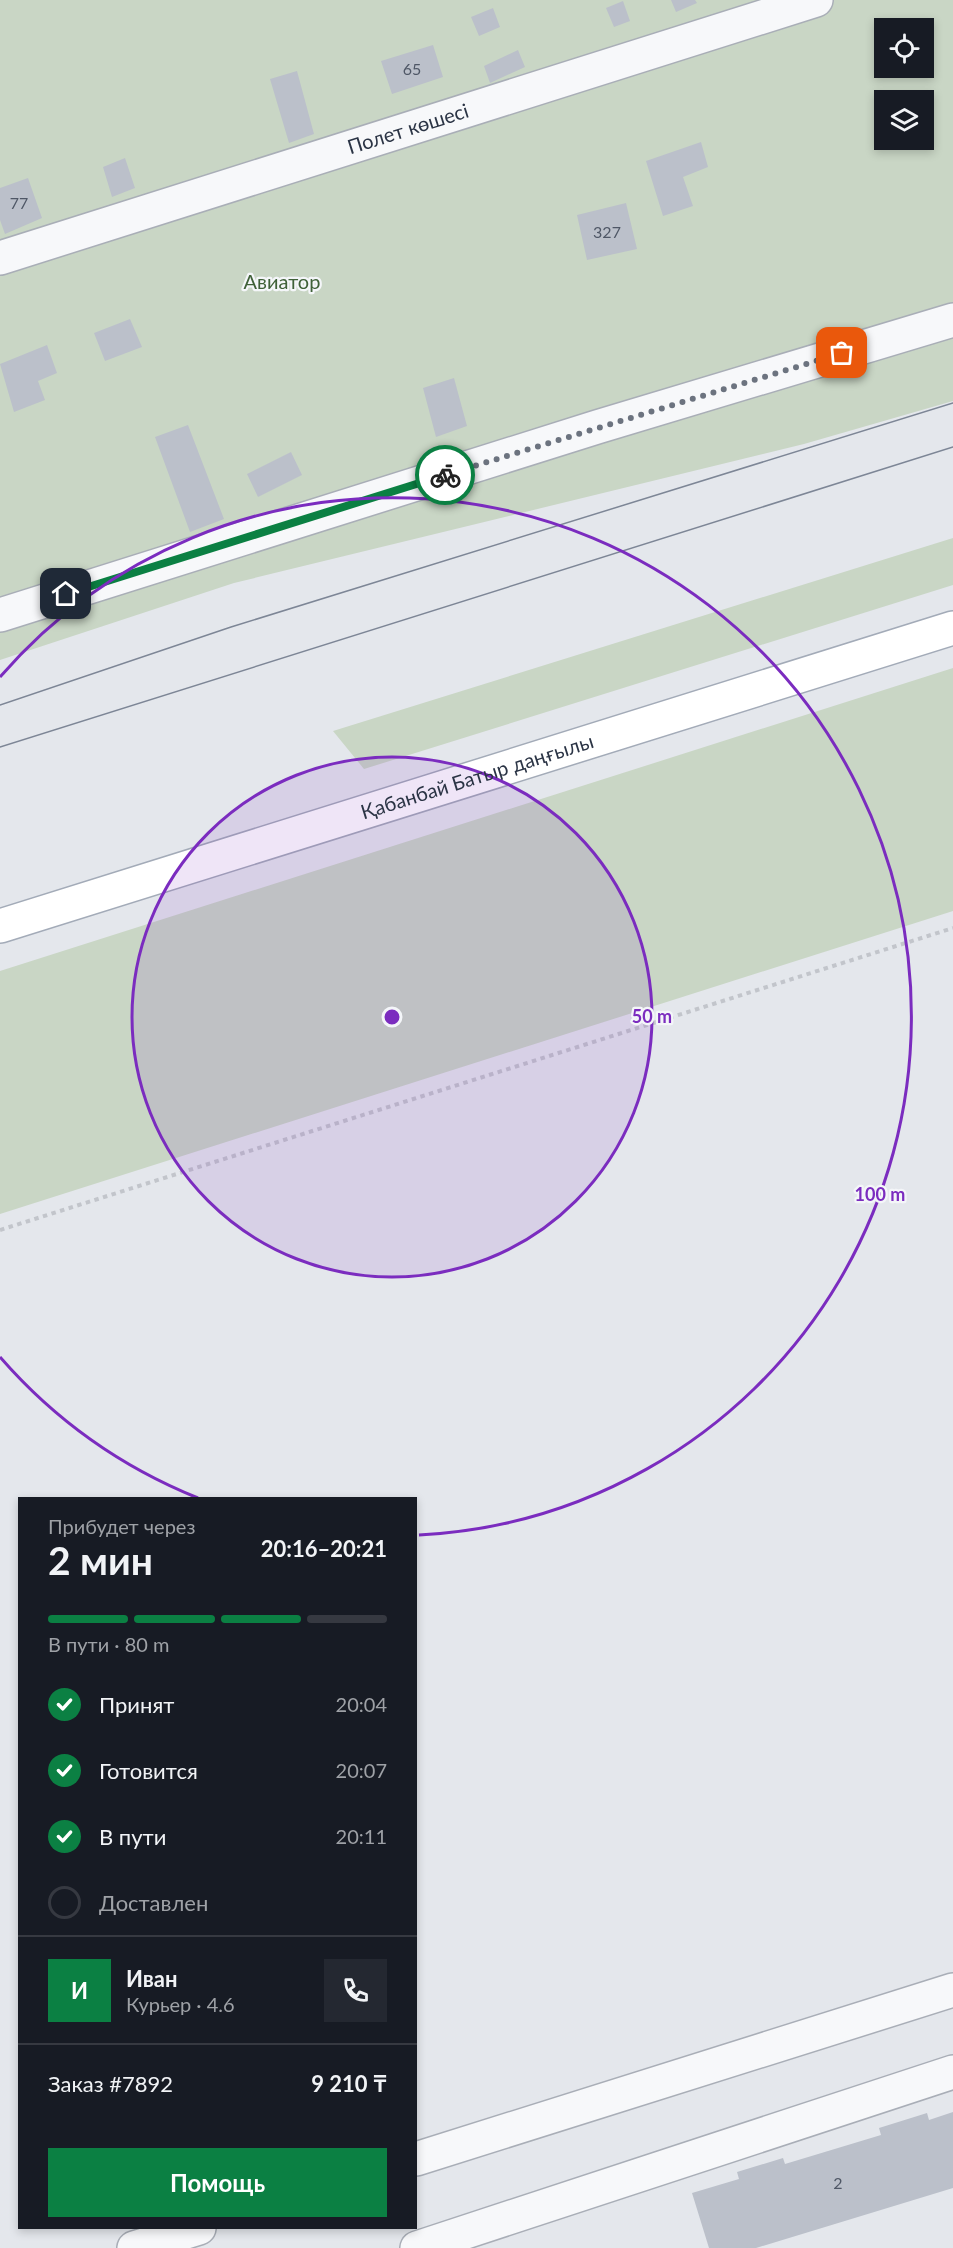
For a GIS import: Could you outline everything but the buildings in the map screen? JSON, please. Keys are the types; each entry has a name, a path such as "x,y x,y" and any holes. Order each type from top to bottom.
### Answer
{"main road":[{"name":"Қабанбай Батыр даңғылы","path":"0,926 953,628"}],"street":[{"name":"Полет көшесі","path":"0,258 816,0"},
{"path":"0,615 597,427 953,320"},
{"path":"417,2159 953,1990"},
{"path":"434,2246 953,2072"},
{"path":"134,2248 196,2229"}],"path":[{"path":"0,1230 953,928"}],"green space":[{"name":"Авиатор","path":"0,0 953,0 953,401 804,444 234,583 0,660"},
{"path":"953,538 953,585 364,769 333,731"},
{"path":"953,668 953,911 0,1214 0,971"}],"tram line":[{"path":"0,705 231,627 953,403"},
{"path":"0,747 953,447"}],"way so far":[{"path":"445,475 842,353"}],"route":[{"path":"66,594 445,475"}]}
